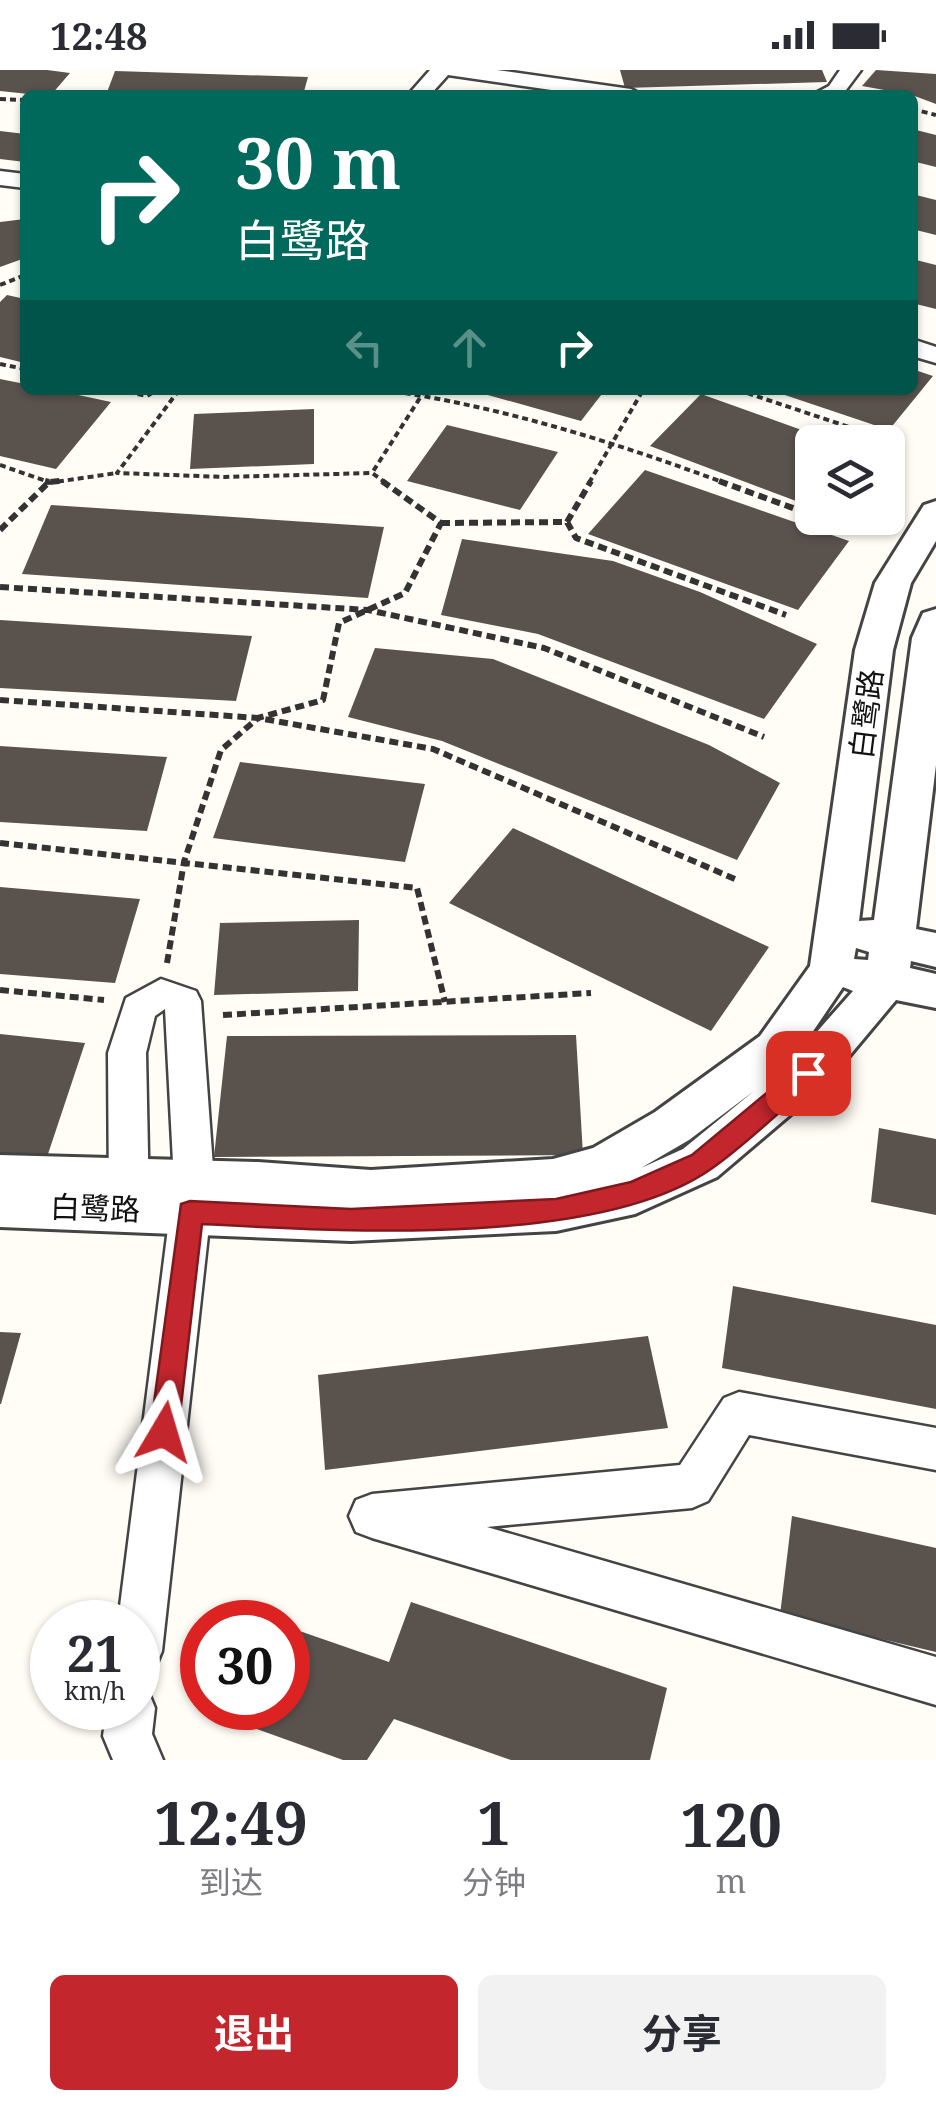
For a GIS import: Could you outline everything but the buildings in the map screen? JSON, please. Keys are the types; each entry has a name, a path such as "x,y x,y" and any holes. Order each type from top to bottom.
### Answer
{"street":[{"path":"424,90 441,70"},
{"path":"452,70 595,90"},
{"path":"836,90 852,70"},
{"name":"白鹭路","path":"0,1206 129,1210 192,1197 554,1180 606,1164 672,1126 776,1049 835,950 874,650 893,583 936,512"},
{"name":"白鹭路","path":"0,1176 192,1197 351,1220 556,1210 635,1193 700,1163 808,1073 868,1006 905,957 934,636"},
{"path":"835,950 905,957 936,991"},
{"path":"144,1600 192,1197 162,1006"},
{"path":"129,1210 127,1053 162,1006"},
{"path":"936,1449 739,1413 692,1486 372,1516 936,1682"},
{"path":"128,1730 138,1760"}],"path":[{"path":"117,473 175,395"},
{"path":"372,474 422,395"},
{"path":"435,395 613,442 795,508"},
{"path":"566,522 640,395"},
{"path":"753,395 843,425"},
{"path":"0,465 49,482 117,473 224,477 372,474 441,522 566,522"},
{"path":"0,530 49,482"},
{"path":"162,1006 184,862 221,750 258,718 323,700 340,624 405,593 441,522"},
{"path":"566,522 576,538 786,615"},
{"path":"0,588 368,610 544,648 764,737"},
{"path":"0,700 258,718 433,749 735,879"},
{"path":"0,843 418,888 444,1002"},
{"path":"0,990 162,1006 444,1002 592,993"}],"route":[{"path":"164,1432 190,1212 351,1220 556,1210 635,1193 700,1163 808,1073"}]}
